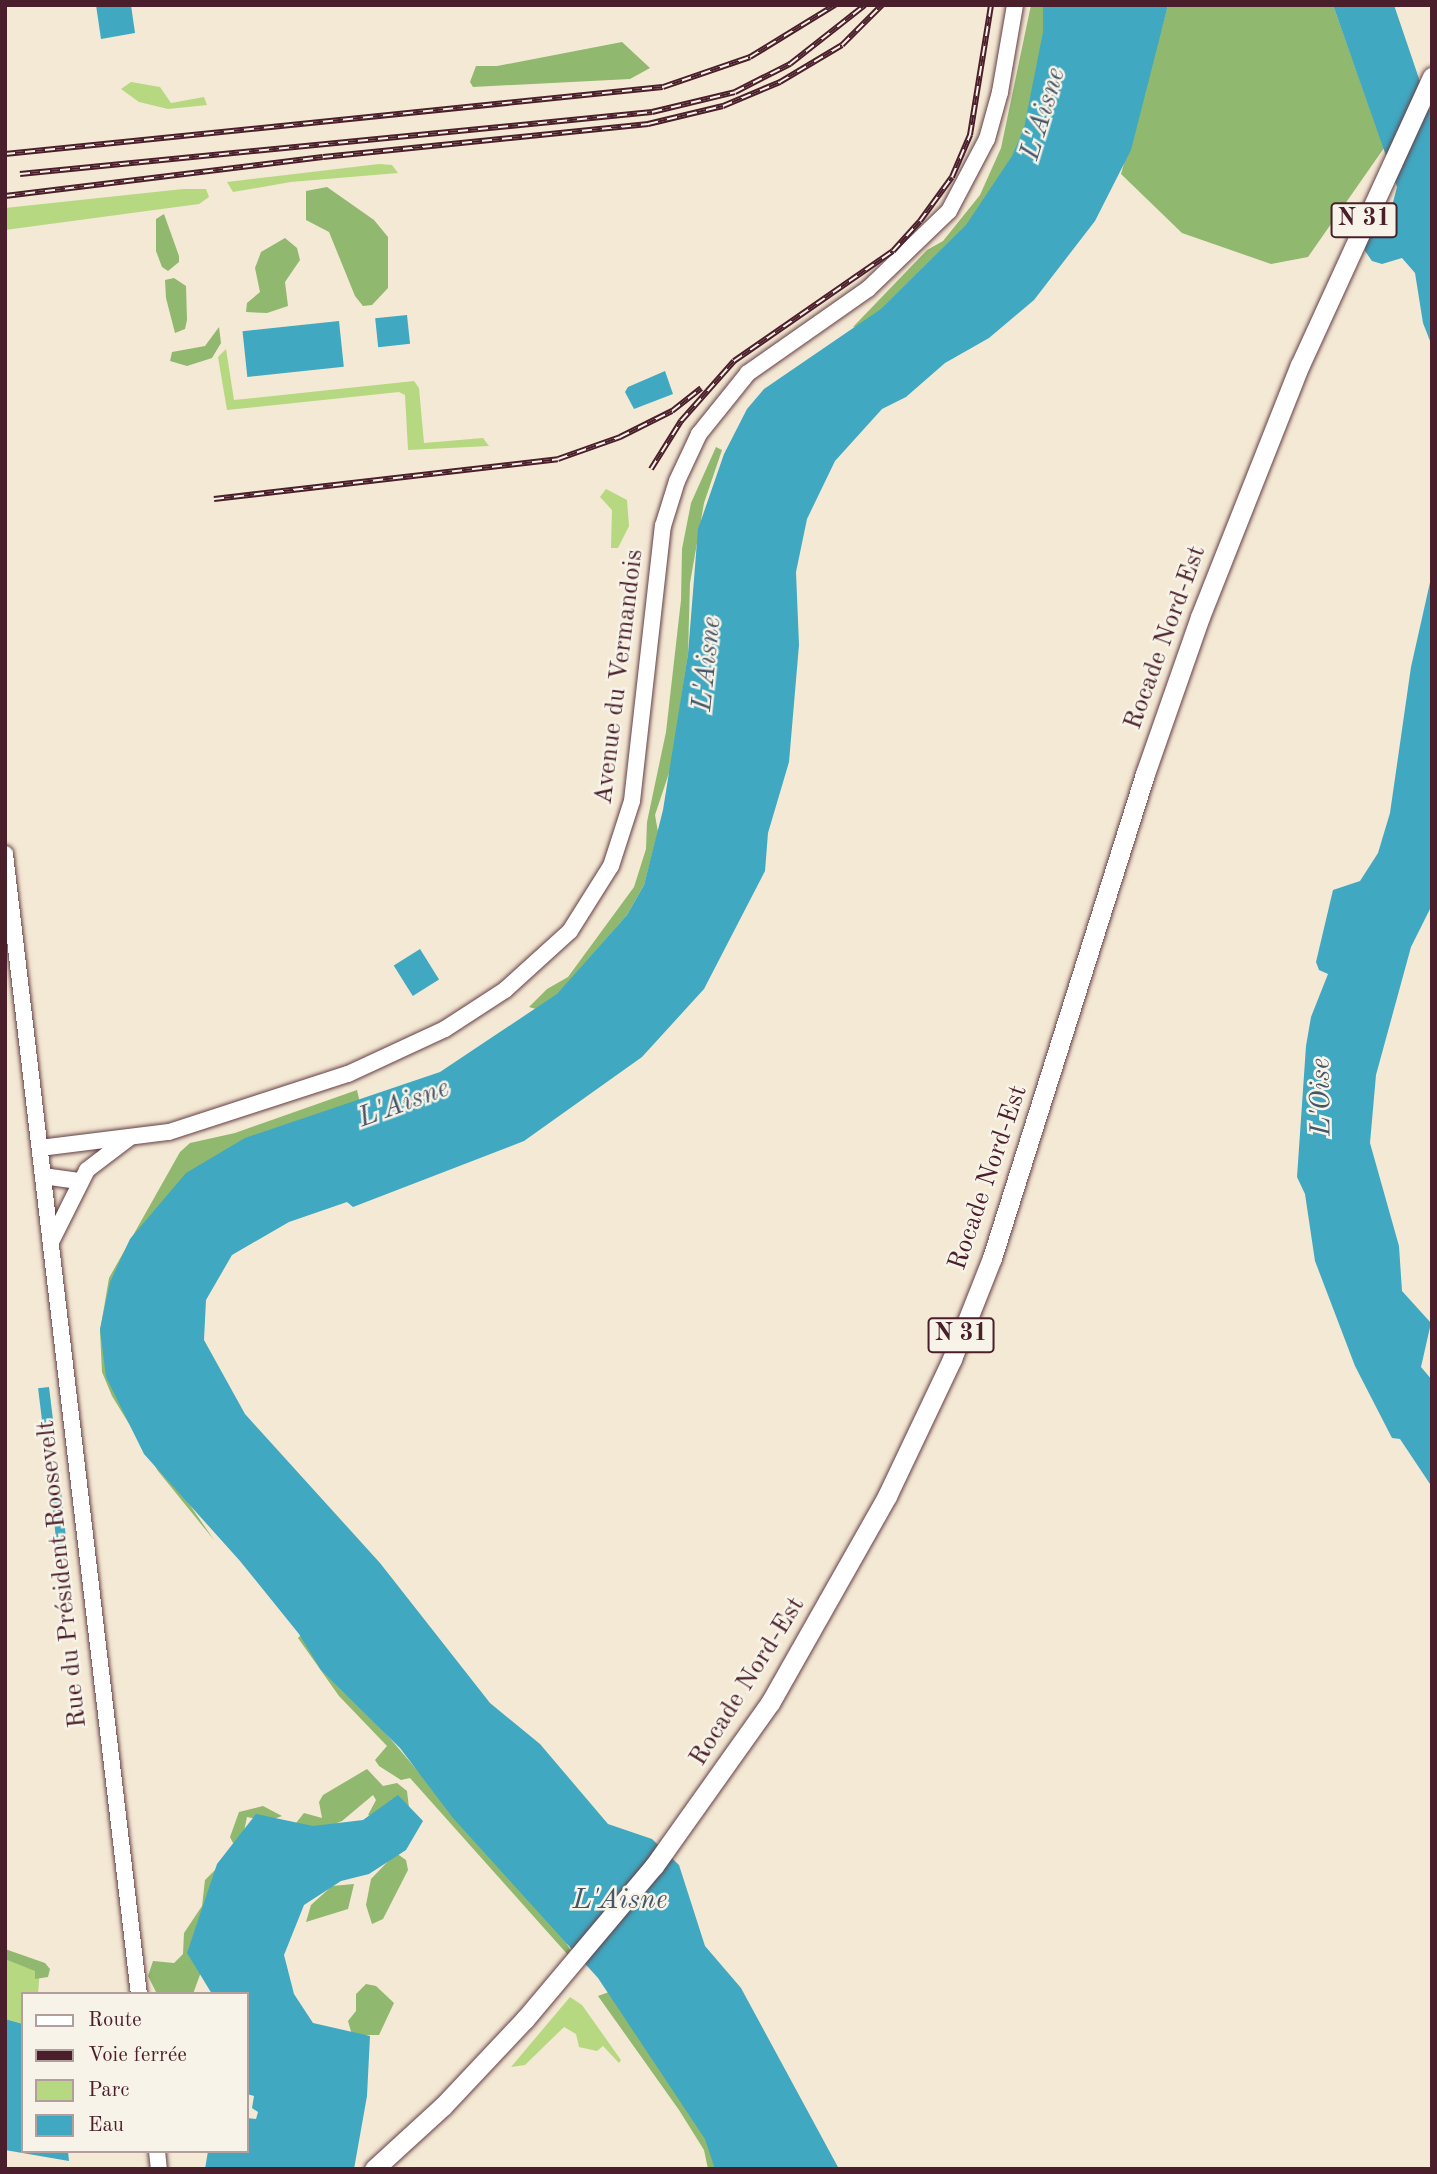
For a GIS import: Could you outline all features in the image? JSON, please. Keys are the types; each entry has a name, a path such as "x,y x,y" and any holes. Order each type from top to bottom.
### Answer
{"main road":[{"name":"Rocade Nord-Est","path":"374,2169 443,2106 526,2019 654,1866 770,1703 887,1496 952,1359 992,1258 1140,786 1205,605 1300,365 1432,78"}],"street":[{"name":"Avenue du Vermandois","path":"40,1148 169,1132 385,1058 445,1029 505,990 570,931 611,866 632,801 663,526 682,469 699,434 748,373 869,289 949,211 987,139 1000,92 1015,5"},
{"name":"Rue du Président Roosevelt","path":"5,854 139,1992"},
{"path":"51,1243 83,1176 134,1135"},
{"path":"67,1145 83,1176"},
{"path":"43,1176 83,1176"}],"green space":[{"path":"1031,5 1046,5 1044,48 1029,130 992,194 929,274 864,326 853,327 927,250 943,241 980,195 1001,148"},
{"path":"1168,5 1333,5 1384,148 1308,257 1271,264 1182,233 1121,174"},
{"path":"622,42 650,68 630,79 473,87 470,82 476,66 497,66"},
{"path":"131,82 160,87 171,103 204,97 207,105 168,109 139,102 121,89"},
{"path":"379,164 392,165 398,173 291,182 233,192 227,182"},
{"path":"327,187 374,220 388,237 388,288 372,305 363,306 355,296 329,232 306,220 306,191"},
{"path":"183,189 206,189 209,197 199,204 5,230 5,208"},
{"path":"164,214 179,256 179,262 168,271 162,267 156,251 156,219"},
{"path":"285,238 297,248 300,260 285,282 288,306 267,313 246,312 247,303 260,292 255,268 261,252"},
{"path":"174,278 186,286 187,320 185,329 175,333 166,298 165,280"},
{"path":"219,327 221,343 212,358 187,366 170,361 172,352 205,346"},
{"path":"226,349 234,400 414,381 419,388 424,443 483,438 489,446 408,450 405,395 399,392 227,410 218,357"},
{"path":"716,447 722,450 704,503 690,583 688,654 671,767 655,815 658,832 644,885 627,915 543,1011 529,1007 547,989 568,977 634,887 646,849 647,822 666,732 681,600 682,549 691,503"},
{"path":"606,489 627,500 629,526 618,548 611,548 612,510 600,497"},
{"path":"357,1090 360,1103 225,1153 174,1482 214,1540 158,1471 112,1396 102,1372 100,1331 109,1278 180,1152 190,1143 235,1133"},
{"path":"302,1634 481,1846 558,1925 570,1950 568,1955 410,1778 401,1780 379,1766 375,1760 387,1746 339,1696 298,1638"},
{"path":"367,1769 383,1786 397,1783 407,1791 409,1808 376,1818 368,1815 376,1800 373,1795 342,1821 322,1829 299,1830 296,1823 304,1813 322,1818 319,1802 323,1795"},
{"path":"263,1806 282,1816 268,1821 247,1817 242,1841 233,1843 230,1837 239,1812"},
{"path":"396,1853 406,1860 408,1870 383,1919 372,1924 366,1905 371,1879"},
{"path":"222,1863 205,1961 194,1992 156,1992 148,1976 153,1961 174,1963 183,1954 184,1933 202,1906 205,1880"},
{"path":"354,1884 348,1909 306,1922 311,1905 332,1886"},
{"path":"5,1949 45,1963 50,1969 48,1977 35,1979 35,1971 5,1959"},
{"path":"5,1956 40,1969 38,1992 21,1992 21,2023 5,2019"},
{"path":"366,1984 376,1986 394,2003 379,2035 352,2035 348,2021 356,2011 356,1994"},
{"path":"609,1992 708,2133 718,2169 708,2169 704,2150 679,2110 598,1996"},
{"path":"570,1997 582,2005 621,2060 619,2063 603,2046 597,2051 579,2047 576,2034 564,2027 525,2065 511,2067"}],"water":[{"path":"96,5 131,5 135,33 101,39"},
{"name":"L'Aisne","path":"1043,5 1168,5 1131,150 1095,221 1034,300 989,338 945,363 906,397 882,409 835,461 807,519 796,572 799,645 789,762 768,833 765,871 704,989 642,1057 524,1141 353,1207 347,1202 289,1222 232,1255 206,1300 204,1340 245,1414 380,1563 490,1703 540,1744 608,1824 652,1839 679,1865 705,1946 741,1988 839,2169 715,2169 705,2139 598,1978 453,1818 400,1748 321,1670 299,1634 240,1561 144,1454 106,1377 100,1329 110,1282 130,1239 186,1173 245,1138 440,1072 557,994 627,915 644,885 663,810 688,654 698,529 724,454 747,409 764,389 881,309 966,225 1012,156 1024,128 1043,32"},
{"path":"1333,5 1394,5 1432,117 1432,346 1423,323 1415,273 1402,258 1382,264 1372,261 1365,251 1364,230 1387,225 1397,187"},
{"path":"407,315 410,344 378,347 375,318"},
{"path":"339,321 344,367 247,377 243,331"},
{"path":"665,371 673,394 634,409 625,392 628,387"},
{"name":"L'Oise","path":"1432,553 1432,905 1411,947 1376,1075 1370,1143 1399,1246 1402,1291 1431,1323 1421,1367 1432,1380 1432,1487 1400,1439 1392,1438 1355,1366 1315,1261 1305,1194 1297,1177 1306,1046 1311,1017 1328,974 1319,970 1316,962 1333,890 1360,881 1378,853 1390,813 1411,667 1431,578"},
{"path":"420,949 439,980 413,996 394,965"},
{"path":"49,1387 55,1439 44,1440 38,1388"},
{"path":"61,1491 67,1553 58,1554 51,1492"},
{"path":"398,1795 423,1821 406,1850 369,1874 341,1881 304,1905 284,1955 294,1994 313,2023 370,2036 367,2096 354,2169 205,2169 208,2153 248,2153 248,2118 256,2119 258,2112 252,2108 254,2096 248,2094 248,1992 211,1992 187,1953 217,1864 256,1814 313,1826 363,1820"},
{"path":"5,2019 21,2023 21,2153 5,2150"},
{"path":"22,2153 68,2153 69,2161"}],"railway":[{"path":"5,154 663,87 750,57 835,5"},
{"path":"20,174 652,112 735,92 790,64 865,5"},
{"path":"5,196 323,157 648,124 723,106 780,82 842,45 882,5"},
{"path":"651,469 681,421 734,361 893,251 920,221 952,177 970,135 991,5"},
{"path":"214,499 558,459 620,437 672,411 701,388"}]}
